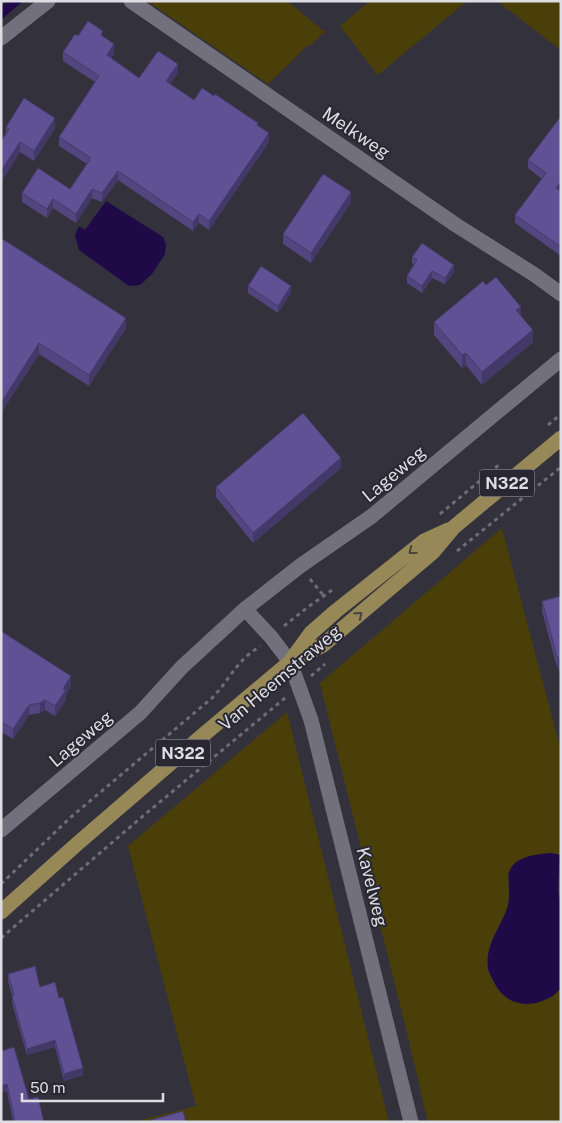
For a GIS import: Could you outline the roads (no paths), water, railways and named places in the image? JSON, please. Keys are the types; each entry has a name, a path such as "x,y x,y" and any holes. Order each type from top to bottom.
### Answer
{"main road":[{"name":"Van Heemstraweg","path":"1,912 172,761 290,662 311,633 336,611 424,541 454,527 561,438"}],"street":[{"path":"1,38 48,1"},
{"name":"Melkweg","path":"131,1 448,219 561,294"},
{"name":"Lageweg","path":"1,830 140,713 182,667 245,609 300,566 372,516 561,359"},
{"path":"245,609 271,637 290,662"},
{"name":"Kavelweg","path":"290,662 311,720 411,1122"}]}
